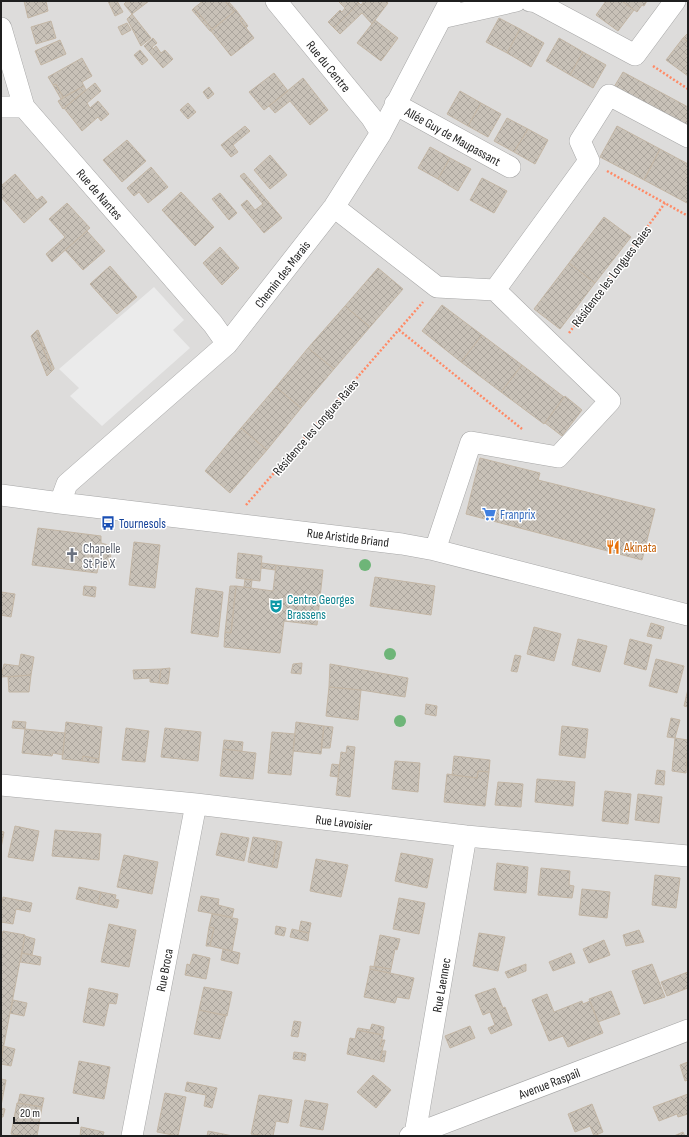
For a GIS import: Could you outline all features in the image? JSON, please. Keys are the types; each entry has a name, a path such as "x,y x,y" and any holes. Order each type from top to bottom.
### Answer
{"street":[{"name":"Rue du Centre","path":"276,1 371,117 381,133"},
{"path":"445,9 516,1"},
{"path":"530,1 536,2 635,55 674,1"},
{"name":"Chemin des Marais","path":"60,503 67,484 227,344 334,207 381,133 445,9"},
{"name":"Rue de Nantes","path":"1,28 24,107 213,324 227,344"},
{"path":"495,290 589,161 580,140 609,95 688,137"},
{"name":"Allée Guy de Maupassant","path":"396,104 510,167"},
{"path":"1,107 24,107"},
{"path":"334,207 437,287 495,290 610,400 558,457 471,442 435,550"},
{"name":"Rue Aristide Briand","path":"1,495 402,544 435,550 688,615"},
{"name":"Rue Lavoisier","path":"1,785 196,804 466,836 688,856"},
{"name":"Rue Broca","path":"132,1136 196,804"},
{"name":"Rue Laennec","path":"413,1135 466,836"},
{"name":"Avenue Raspail","path":"413,1135 688,1030"}],"path":[{"path":"635,55 688,89"},
{"path":"589,161 688,216"},
{"name":"Résidence les Longues Raies","path":"556,349 665,203"},
{"name":"Résidence les Longues Raies","path":"230,523 437,287"},
{"path":"399,330 528,433"}],"shaded area":[{"path":"1,1 688,1 688,1136 1,1136"},
{"path":"154,287 184,320 173,330 190,348 102,426 70,396 79,388 59,369"}],"building":[{"path":"24,1 46,1 48,11 28,18"},
{"path":"108,1 117,1 123,12 115,16"},
{"path":"127,1 149,1 132,14 124,4"},
{"path":"203,1 225,1 234,12 212,29 194,8"},
{"path":"225,1 228,1 236,10 234,12"},
{"path":"338,1 357,1 359,3 334,28 328,22 340,10 342,12 345,8"},
{"path":"364,1 386,1 388,3 372,24 362,13 340,34 334,28 359,3 361,5"},
{"path":"606,1 622,1 634,10 618,31 596,15"},
{"path":"622,1 647,1 637,12"},
{"path":"194,8 212,29 211,31 192,10"},
{"path":"236,10 242,18 240,20 254,38 231,56 211,31"},
{"path":"132,14 151,38 141,46 127,19"},
{"path":"242,18 248,26 246,28 240,20"},
{"path":"499,18 520,29 507,53 486,42"},
{"path":"375,20 398,38 381,61 357,43"},
{"path":"51,21 56,38 36,44 31,27"},
{"path":"127,23 131,30 122,35 118,27"},
{"path":"520,29 544,43 531,67 507,53"},
{"path":"688,33 688,42 683,38"},
{"path":"153,38 157,43 152,47 153,49 156,46 161,53 165,50 173,59 163,68 144,46"},
{"path":"559,38 583,52 570,75 546,61"},
{"path":"683,38 688,42 688,76 666,60"},
{"path":"60,40 66,54 41,65 35,51"},
{"path":"140,50 148,60 142,65 134,55"},
{"path":"583,52 606,65 593,88 570,75"},
{"path":"82,58 92,76 82,82 84,86 63,97 56,84 53,85 48,77"},
{"path":"623,72 688,107 688,128 614,87"},
{"path":"274,73 288,91 264,110 249,92"},
{"path":"303,78 328,110 310,125 290,101 275,113 269,106"},
{"path":"95,83 101,91 87,103 90,108 98,101 109,114 101,121 98,117 82,131 64,108"},
{"path":"56,84 63,97 61,99 53,85"},
{"path":"84,86 86,90 63,109 58,101"},
{"path":"209,87 214,94 208,99 203,92"},
{"path":"460,91 481,103 468,126 447,114"},
{"path":"188,103 196,112 188,119 180,110"},
{"path":"481,103 501,114 488,137 468,126"},
{"path":"507,118 528,129 514,152 494,141"},
{"path":"245,126 250,131 233,145 238,152 231,157 221,145"},
{"path":"617,126 660,149 644,180 600,157"},
{"path":"528,129 548,140 535,164 514,152"},
{"path":"127,140 146,161 122,182 103,160"},
{"path":"430,147 450,158 438,179 418,168"},
{"path":"660,149 688,164 687,203 644,180"},
{"path":"270,155 287,175 270,189 254,170"},
{"path":"450,158 471,169 458,191 438,179"},
{"path":"151,167 168,187 148,203 139,192 134,196 127,188"},
{"path":"244,173 282,218 264,233 241,205 247,200 255,210 263,204 240,176"},
{"path":"15,174 37,200 42,196 47,202 24,223 1,197 1,186"},
{"path":"482,178 507,191 494,213 470,200"},
{"path":"181,192 214,227 195,246 162,210"},
{"path":"220,193 237,213 229,220 212,199"},
{"path":"67,203 90,228 52,262 46,254 65,237 49,219"},
{"path":"604,217 631,237 595,283 569,263"},
{"path":"87,231 105,251 83,270 65,250"},
{"path":"220,247 239,268 222,285 203,263"},
{"path":"569,263 595,283 560,329 534,309"},
{"path":"110,266 137,297 117,314 90,284"},
{"path":"378,268 403,289 370,327 345,306"},
{"path":"442,305 482,335 461,362 422,331"},
{"path":"345,306 370,327 334,369 308,348"},
{"path":"38,330 54,368 52,371 36,331"},
{"path":"36,331 52,371 47,376 31,336"},
{"path":"482,335 522,365 501,392 461,362"},
{"path":"308,348 334,369 301,408 276,387"},
{"path":"522,365 564,397 544,424 501,392"},
{"path":"276,387 301,408 267,450 241,428"},
{"path":"565,396 582,410 562,436 545,423"},
{"path":"241,428 267,450 230,493 205,471"},
{"path":"480,458 540,473 538,480 655,509 642,560 466,514"},
{"name":"Chapelle St Pie X","path":"38,528 101,536 101,543 112,546 109,568 98,567 97,573 32,565"},
{"path":"134,542 160,545 155,588 129,585"},
{"path":"238,553 262,556 260,581 236,578"},
{"path":"262,563 276,565 275,570 261,568"},
{"name":"Centre Georges Brassens","path":"276,565 323,570 317,625 284,621 280,653 224,647 225,632 231,633 236,586 273,591"},
{"path":"375,577 435,586 431,615 370,606"},
{"path":"245,579 252,580 251,588 244,587"},
{"path":"84,586 96,587 95,597 83,595"},
{"path":"230,586 236,586 231,633 225,632"},
{"path":"196,588 223,592 218,637 191,633"},
{"path":"1,592 15,594 11,617 1,615"},
{"path":"651,623 664,627 661,639 647,636"},
{"path":"534,627 561,634 554,661 527,654"},
{"path":"578,639 607,646 600,672 572,665"},
{"path":"630,639 652,645 646,670 624,664"},
{"path":"21,654 34,657 31,675 1,677 4,664 19,666"},
{"path":"515,655 521,656 517,672 511,671"},
{"path":"656,659 684,666 677,693 649,686"},
{"path":"302,663 301,674 291,673 293,664"},
{"path":"330,664 408,678 405,697 361,690 329,687"},
{"path":"170,668 168,684 159,683 161,669"},
{"path":"161,669 159,683 150,682 150,678 134,679 133,670"},
{"path":"31,675 29,692 9,692 8,677"},
{"path":"329,687 361,690 358,720 326,716"},
{"path":"688,689 688,707 684,706"},
{"path":"426,704 437,706 436,716 425,714"},
{"path":"671,718 680,720 675,738 667,737"},
{"path":"13,721 26,722 25,729 12,728"},
{"path":"66,722 102,727 99,759 83,756 82,761 62,759"},
{"path":"296,722 324,726 321,754 293,751"},
{"path":"324,726 333,727 330,748 321,748"},
{"path":"562,726 588,729 585,758 559,755"},
{"path":"126,728 149,731 145,762 122,760"},
{"path":"165,728 201,732 198,761 161,757"},
{"path":"25,729 65,733 63,755 53,753 52,756 22,753"},
{"path":"272,732 295,734 291,775 268,773"},
{"path":"675,738 688,740 686,773 672,771"},
{"path":"224,740 243,742 242,751 223,749"},
{"path":"347,746 355,747 350,797 336,795 341,752 346,753"},
{"path":"223,749 256,753 253,779 220,776"},
{"path":"83,756 99,759 99,763 82,761"},
{"path":"454,756 490,760 489,772 478,771 477,778 452,775"},
{"path":"395,761 420,763 418,792 392,789"},
{"path":"332,764 340,765 338,777 330,776"},
{"path":"657,770 665,771 664,785 655,784"},
{"path":"478,771 489,772 485,806 444,802 447,774 477,778"},
{"path":"537,779 575,782 573,806 535,802"},
{"path":"498,782 523,784 521,807 495,805"},
{"path":"605,791 631,794 628,824 602,821"},
{"path":"638,794 662,797 659,823 635,820"},
{"path":"15,826 39,831 33,861 8,857"},
{"path":"55,830 101,834 99,860 52,856"},
{"path":"1,831 4,832 1,848"},
{"path":"221,833 249,838 244,861 216,855"},
{"path":"253,837 277,841 272,867 248,862"},
{"path":"277,841 282,842 277,868 272,867"},
{"path":"401,853 433,859 427,888 395,881"},
{"path":"124,855 158,862 152,894 117,887"},
{"path":"316,859 348,865 341,897 310,891"},
{"path":"497,863 528,867 526,893 494,890"},
{"path":"541,868 570,871 569,885 574,886 572,898 538,895"},
{"path":"655,875 680,878 676,908 652,905"},
{"path":"79,887 101,892 98,904 76,899"},
{"path":"582,889 610,892 607,918 579,915"},
{"path":"101,892 116,895 115,899 119,900 117,908 98,904"},
{"path":"201,896 219,899 218,905 234,909 232,917 198,911"},
{"path":"3,897 32,903 30,912 16,909 13,924 1,922"},
{"path":"399,898 425,903 419,934 393,929"},
{"path":"212,914 238,919 232,951 210,946 214,928 209,927"},
{"path":"301,921 311,923 309,933 299,931"},
{"path":"109,924 136,930 129,967 101,962"},
{"path":"276,926 286,928 284,936 275,934"},
{"path":"209,927 214,928 210,946 206,946"},
{"path":"292,929 309,933 308,941 290,937"},
{"path":"639,930 644,942 626,946 623,935"},
{"path":"3,931 25,935 1,1060 1,941"},
{"path":"479,933 505,937 498,971 473,966"},
{"path":"380,935 400,939 397,950 395,949 391,969 374,966"},
{"path":"25,936 35,939 32,955 22,953"},
{"path":"604,940 610,955 589,963 583,949"},
{"path":"223,949 240,953 238,964 221,960"},
{"path":"22,953 41,957 40,965 20,962"},
{"path":"571,953 575,963 553,971 549,962"},
{"path":"193,954 210,958 206,979 185,975 187,964 190,965"},
{"path":"526,964 526,971 508,978 505,972"},
{"path":"652,964 665,997 644,1004 632,971"},
{"path":"370,966 391,969 390,973 370,969"},
{"path":"370,969 414,978 409,999 397,997 395,1003 364,997"},
{"path":"688,972 688,988 667,996 661,982"},
{"path":"204,987 232,992 227,1016 199,1010"},
{"path":"89,988 118,994 116,1004 109,1003 104,1026 83,1022"},
{"path":"495,988 512,1025 491,1034 488,1028 495,1025 490,1012 483,1015 475,995"},
{"path":"611,991 620,1014 598,1022 589,999"},
{"path":"547,994 554,1012 582,1001 583,1004 590,1001 603,1033 568,1047 563,1036 549,1041 532,1000"},
{"path":"13,1000 27,1003 24,1016 10,1013"},
{"path":"199,1010 226,1015 220,1039 194,1034"},
{"path":"294,1021 301,1022 298,1037 291,1036"},
{"path":"372,1024 384,1027 383,1035 357,1030 358,1028 370,1030"},
{"path":"470,1026 475,1038 450,1048 445,1036"},
{"path":"357,1030 383,1035 380,1046 383,1047 380,1061 347,1054 350,1038 355,1039"},
{"path":"382,1040 385,1040 383,1047 380,1046"},
{"path":"3,1046 15,1049 11,1066 1,1064"},
{"path":"382,1051 386,1051 384,1062 380,1061"},
{"path":"294,1052 303,1053 301,1060 293,1059"},
{"path":"303,1053 306,1054 305,1061 301,1060"},
{"path":"79,1061 110,1067 104,1099 73,1093"},
{"path":"688,1062 688,1080 685,1081 680,1065"},
{"path":"373,1075 391,1090 376,1108 357,1092"},
{"path":"1,1079 6,1080 1,1106"},
{"path":"187,1082 217,1088 212,1108 204,1106 206,1095 185,1091"},
{"path":"165,1093 186,1097 178,1136 157,1132"},
{"path":"20,1094 44,1098 42,1107 18,1103"},
{"path":"688,1094 688,1114 678,1117 677,1114 659,1121 653,1107"},
{"path":"259,1095 292,1100 288,1123 276,1121 273,1136 251,1134"},
{"path":"305,1100 328,1104 323,1130 300,1126"},
{"path":"17,1103 42,1107 37,1136 11,1134"},
{"path":"592,1104 603,1132 594,1136 590,1126 575,1132 568,1114"},
{"path":"1,1108 5,1109 3,1117 1,1117"},
{"path":"81,1127 104,1132 103,1136 80,1136"},
{"path":"208,1131 233,1136 207,1136"},
{"path":"683,1132 685,1136 674,1136"}],"place":[{"name":"Franprix","path":"489,514"},
{"name":"Tournesols","path":"108,523"},
{"name":"Akinata","path":"613,547"},
{"name":"Chapelle St Pie X","path":"72,555"},
{"name":"Centre Georges Brassens","path":"276,606"}]}
